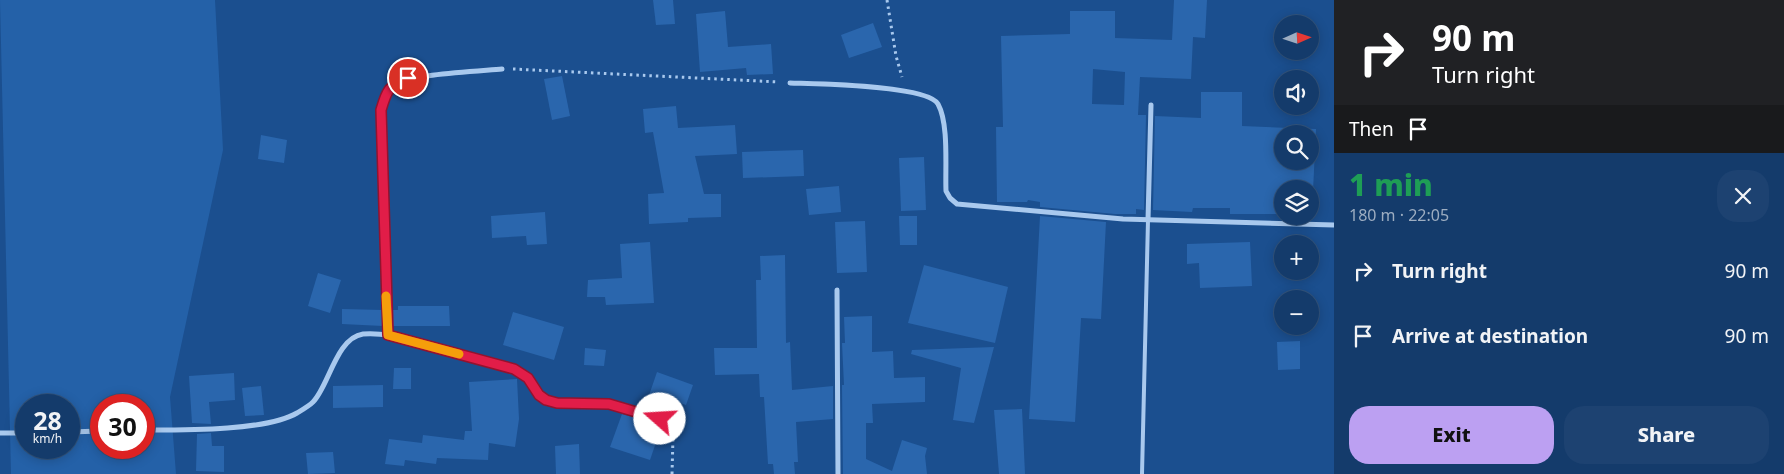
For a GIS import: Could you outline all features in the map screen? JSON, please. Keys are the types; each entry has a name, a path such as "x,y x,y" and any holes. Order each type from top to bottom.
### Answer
{"street":[{"path":"388,335 381,110 386,92 393,84 408,78 502,68"},
{"path":"790,82 905,90 927,95 937,102 943,115 946,191 957,204 1027,212 1148,220 1334,225"},
{"path":"1148,220 1151,105"},
{"path":"837,290 838,474"},
{"path":"155,430 240,426 266,423 295,414 313,402 340,352 352,339 362,334 388,335 514,369 528,378 539,395 546,400 557,403 609,404 674,424"},
{"path":"0,433 15,433"}],"lane":[{"path":"1142,474 1148,220"}],"path":[{"path":"887,0 896,56 905,90"},
{"path":"502,68 790,82"},
{"path":"672,474 674,424"}],"shaded area":[{"path":"0,0 215,0 223,150 170,397 176,474 11,474"}],"building":[{"path":"653,0 673,0 675,24 656,25"},
{"path":"1174,0 1207,0 1205,38 1193,37 1191,79 1140,77 1138,115 1146,115 1144,210 1136,209 1136,214 1115,214 1040,207 1040,202 1028,200 1027,202 997,202 996,127 1003,127 1001,36 1070,34 1070,11 1115,11 1115,38 1172,40","holes":["1093,69 1125,72 1124,105 1092,104"]},
{"path":"725,11 728,47 771,44 773,74 747,75 746,68 700,72 696,14"},
{"path":"873,23 882,47 849,58 841,35"},
{"path":"562,76 570,116 552,120 544,79"},
{"path":"1201,92 1242,92 1242,126 1274,127 1274,170 1314,170 1314,180 1274,180 1274,214 1230,214 1230,208 1193,208 1192,212 1153,210 1155,116 1201,118"},
{"path":"676,106 678,128 735,125 737,154 695,156 704,194 721,194 721,217 688,218 688,222 649,224 648,194 664,193 653,132 645,133 643,109"},
{"path":"261,135 287,140 284,163 258,159"},
{"path":"803,150 804,176 743,178 742,152"},
{"path":"924,157 926,210 901,211 899,158"},
{"path":"839,186 841,212 809,215 806,189"},
{"path":"545,212 547,244 527,245 526,236 492,238 491,216"},
{"path":"899,216 917,216 917,245 900,245"},
{"path":"1040,216 1106,222 1101,319 1081,318 1075,422 1029,419"},
{"path":"865,221 867,272 837,273 835,222"},
{"path":"650,242 654,303 606,305 605,297 587,297 588,280 622,278 620,244"},
{"path":"1250,242 1252,286 1200,288 1199,263 1187,264 1187,244"},
{"path":"785,255 786,343 790,342 792,390 833,386 833,419 796,422 798,462 794,462 795,474 774,474 773,464 768,464 764,397 760,397 759,374 715,375 714,348 757,348 756,280 761,280 760,256"},
{"path":"924,265 1008,287 995,343 908,323"},
{"path":"318,273 341,280 330,313 308,306"},
{"path":"398,306 449,306 450,326 392,326 392,310 398,310"},
{"path":"342,309 383,310 383,326 342,324"},
{"path":"513,312 564,327 554,360 503,345"},
{"path":"872,316 872,352 893,351 894,378 925,377 925,402 872,404 873,423 866,423 866,459 892,471 902,440 927,448 925,456 927,474 843,474 842,385 844,385 842,343 845,343 844,317"},
{"path":"1300,341 1300,369 1278,370 1277,342"},
{"path":"994,347 974,423 953,420 961,368 911,354 912,350"},
{"path":"585,348 606,350 604,366 584,365"},
{"path":"394,368 411,368 411,389 393,389"},
{"path":"657,372 693,385 686,405 671,400 665,417 644,410"},
{"path":"234,373 235,400 209,402 211,424 192,423 189,376"},
{"path":"517,379 519,419 515,447 489,443 488,460 437,458 436,464 405,460 404,466 385,464 389,439 422,443 423,435 464,440 465,431 472,431 469,382"},
{"path":"383,385 383,407 333,408 333,386"},
{"path":"261,386 264,415 245,416 242,388"},
{"path":"1022,409 1025,474 999,474 994,410"},
{"path":"622,414 662,425 650,460 610,447"},
{"path":"211,433 212,446 224,446 224,472 196,471 197,434"},
{"path":"579,444 580,474 556,474 555,446"},
{"path":"333,452 335,473 308,474 306,453"}],"slow traffic":[{"path":"386,296 388,335 459,354"}],"route":[{"path":"408,78 393,84 386,92 381,110 388,335 514,369 528,378 539,395 546,400 557,403 590,402 609,404 660,419"}]}
